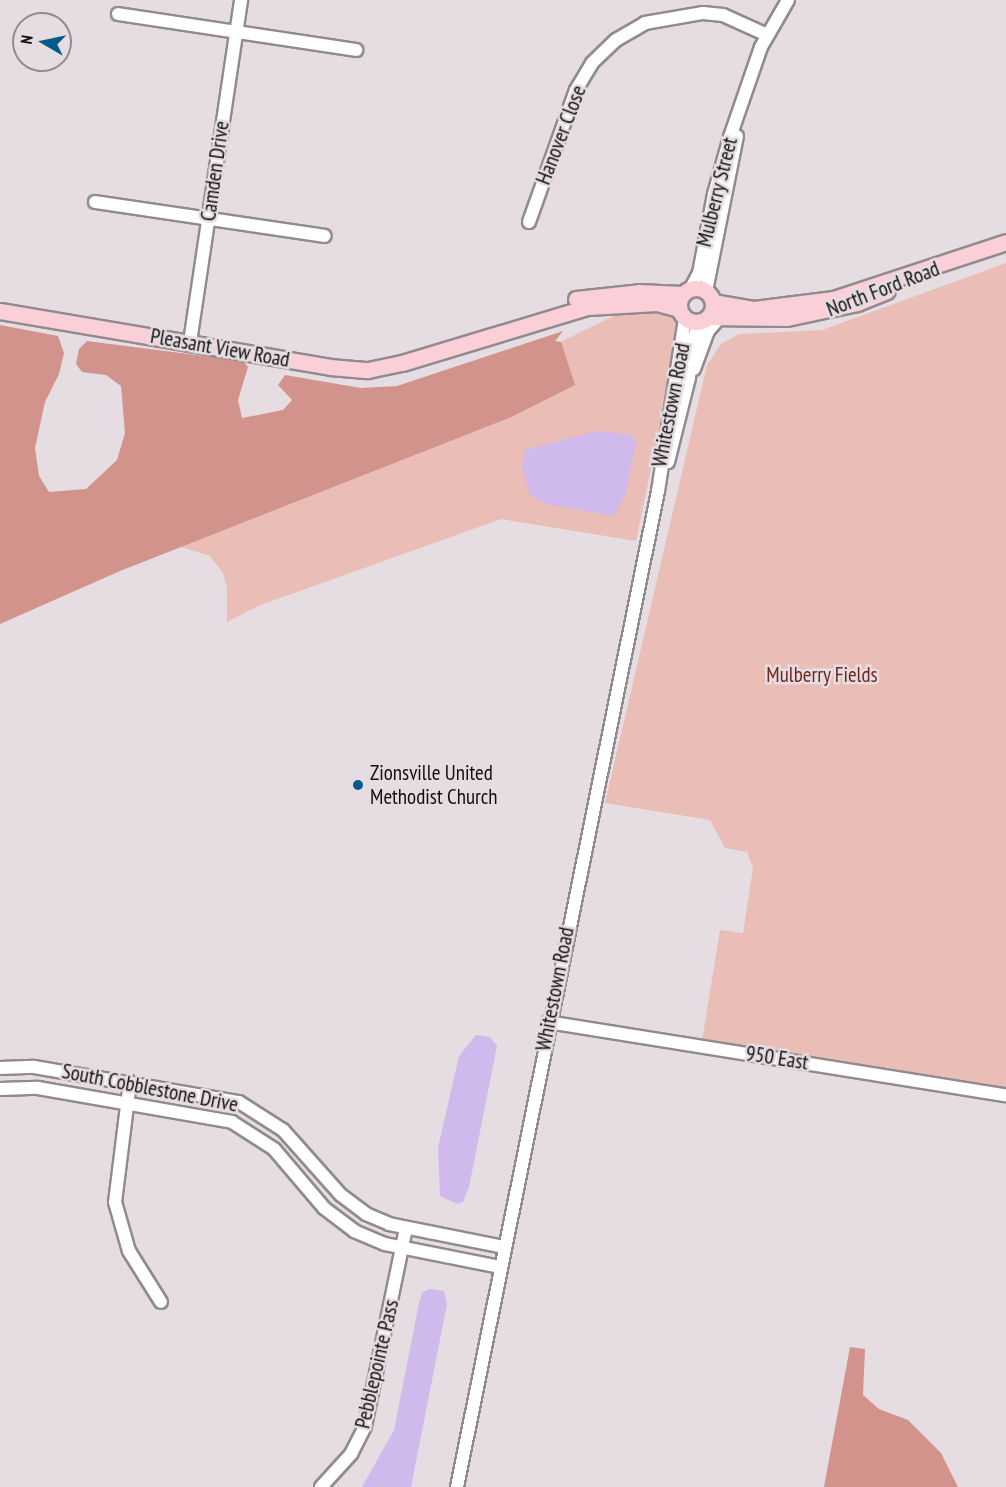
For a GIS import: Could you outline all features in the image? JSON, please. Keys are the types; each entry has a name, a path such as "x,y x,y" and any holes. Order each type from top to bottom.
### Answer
{"main road":[{"name":"North Ford Road","path":"698,307 754,309 832,299 950,263 1006,242"},
{"name":"Pleasant View Road","path":"0,311 330,367 368,370 588,307 657,303 698,307"}],"street":[{"name":"Camden Drive","path":"190,342 241,0"},
{"name":"Mulberry Street","path":"698,307 744,95 767,35 788,0"},
{"name":"Hanover Close","path":"529,222 576,90 592,63 616,40 645,23 703,13 723,15 767,35"},
{"path":"118,14 356,50"},
{"path":"95,202 325,236"},
{"name":"Whitestown Road","path":"689,378 698,307"},
{"name":"Whitestown Road","path":"658,491 664,480 689,378 708,331 698,307"},
{"name":"Whitestown Road","path":"457,1487 548,1022 698,307"},
{"name":"950 East","path":"548,1022 1006,1095"},
{"name":"South Cobblestone Drive","path":"0,1068 34,1067 130,1082 215,1096 253,1109 290,1135 349,1202 377,1220 504,1247"},
{"path":"130,1082 114,1185 117,1217 129,1251 160,1302"},
{"name":"South Cobblestone Drive","path":"0,1089 31,1087 207,1116 240,1126 274,1149 343,1224 377,1242 500,1267"},
{"name":"Pebblepointe Pass","path":"321,1487 347,1459 365,1426 406,1228"}],"green space":[{"name":"Mulberry Fields","path":"1006,263 1006,1088 702,1041 720,930 743,933 753,868 747,852 725,848 710,820 605,803 707,365 721,344 739,334 822,330"},
{"path":"632,307 673,312 680,329 636,541 501,519 258,606 227,622 227,588 223,573 210,556 181,547 509,418 534,355"}],"shaded area":[{"path":"0,325 58,336 64,353 59,374 45,402 35,448 39,476 49,492 86,489 117,460 125,433 121,386 106,375 82,372 76,364 79,349 87,341 243,361 248,367 238,400 242,418 283,410 292,400 278,385 285,375 361,388 397,386 563,331 555,341 561,342 575,385 509,418 120,571 0,624"},
{"path":"597,431 631,435 636,442 625,495 614,516 545,504 530,495 522,467 525,450"},
{"path":"476,1035 490,1037 497,1046 469,1187 463,1202 457,1204 440,1196 438,1148 459,1056"},
{"path":"429,1289 444,1291 447,1304 411,1487 362,1487 394,1430 419,1303 422,1293"},
{"path":"850,1347 865,1349 863,1395 879,1409 908,1420 941,1453 958,1487 824,1487"}],"place":[{"name":"Zionsville United Methodist Church","path":"358,785"}]}
